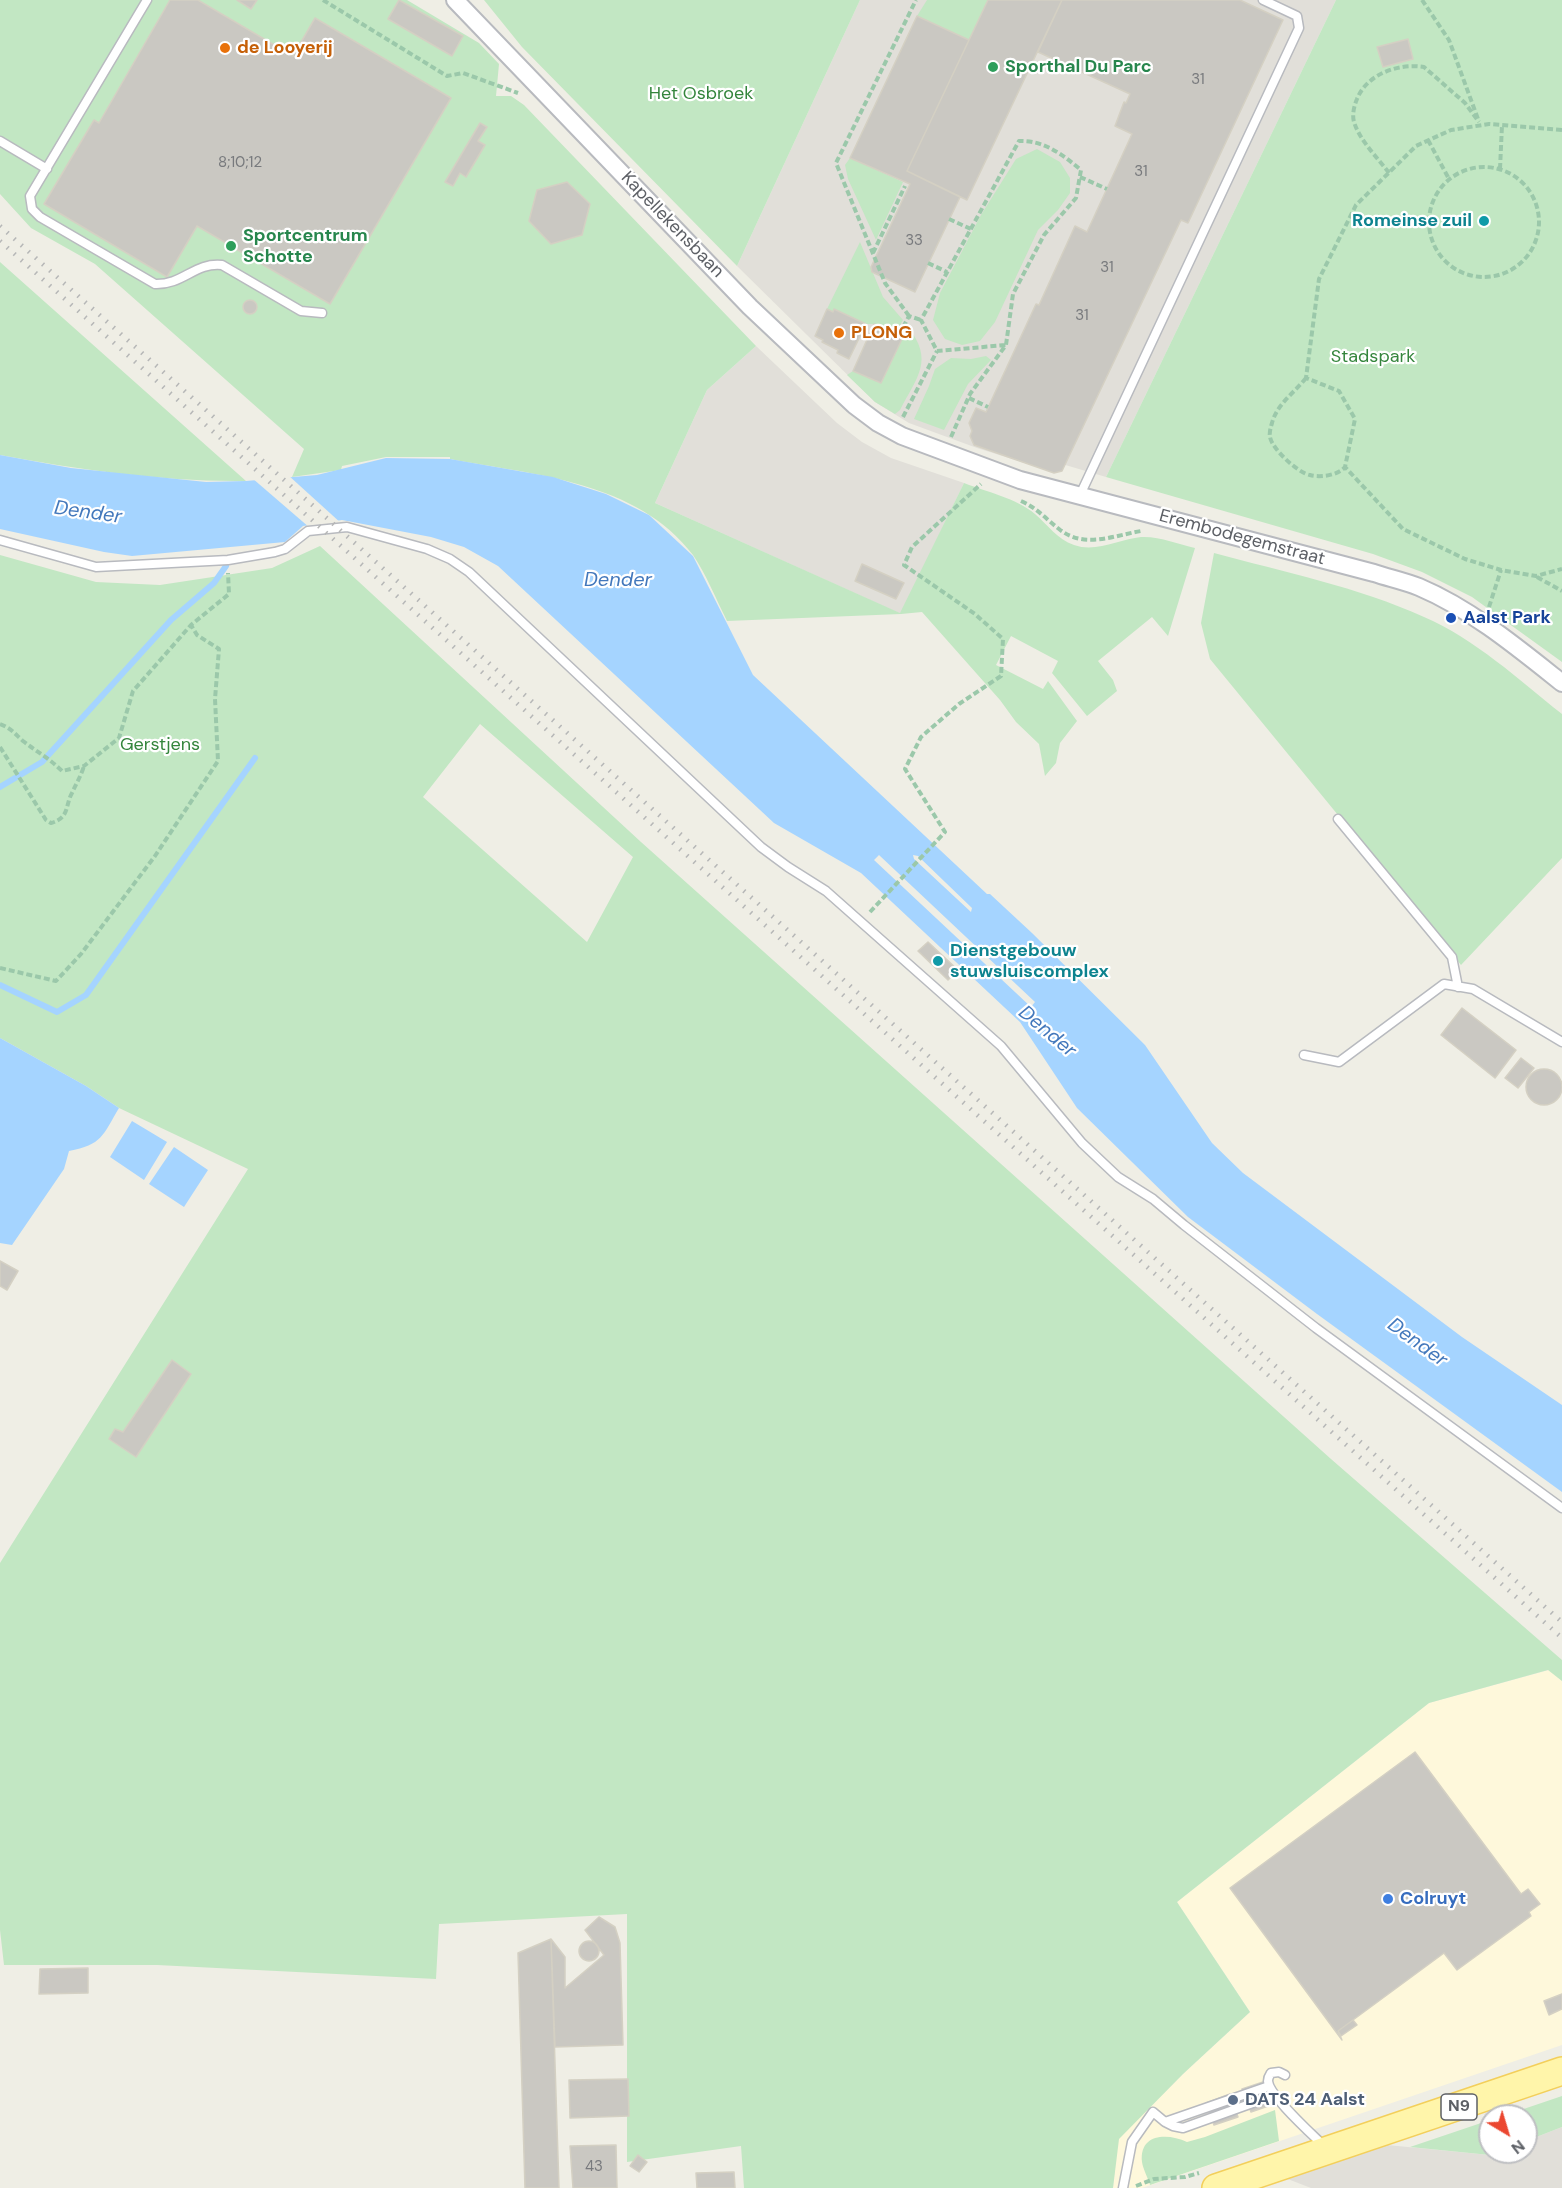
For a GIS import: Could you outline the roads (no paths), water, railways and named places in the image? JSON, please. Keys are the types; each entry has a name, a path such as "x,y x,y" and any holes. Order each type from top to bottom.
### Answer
{"main road":[{"name":"N9","path":"1216,2188 1562,2071"}],"street":[{"name":"Kapellekensbaan","path":"455,0 750,307 854,405 899,434"},
{"name":"Erembodegemstraat","path":"899,434 1020,480 1374,573 1418,587 1454,604 1562,683"}],"lane":[{"path":"147,0 30,196 32,209 40,217 155,284 178,281 198,268 211,264 222,265 301,311 322,313"},
{"path":"1080,495 1299,28 1297,16 1263,0"},
{"path":"0,141 47,169"},
{"path":"0,540 96,567 228,560 285,549 308,531 347,527 427,549 450,559 469,572 761,847 826,891 1001,1046 1082,1143 1118,1177 1153,1199 1316,1328 1562,1508"},
{"path":"1338,819 1452,957 1458,987"},
{"path":"1304,1055 1339,1062 1444,984 1473,989 1562,1042"},
{"path":"1285,2075 1279,2072 1271,2073 1268,2079 1269,2086 1288,2111 1329,2151"},
{"path":"1165,2122 1269,2086"},
{"path":"1123,2188 1132,2142 1153,2112 1165,2122 1183,2128 1275,2095"}],"water":[{"name":"Dender","path":"0,455 71,468 206,482 317,475 386,458 450,459 553,477 606,494 649,515 693,556 753,675 987,894 990,894 1032,933 1145,1045 1212,1143 1243,1173 1462,1337 1562,1405 1562,1492 1188,1217 1077,1108 1020,1022 861,873 774,823 498,566 464,547 431,537 342,520 303,526 285,542 132,556 0,529","holes":["879,855 1035,1002 1031,1007 874,860","913,855 918,856 972,908 971,912 914,859"]},
{"path":"0,1038 86,1086 119,1108 95,1142 69,1151 64,1169 12,1245 0,1243"},
{"path":"132,1121 167,1142 144,1180 110,1157"},
{"path":"174,1147 208,1170 184,1207 149,1184"}],"waterway":[{"path":"0,787 42,762 171,620 214,583 226,566"},
{"path":"0,985 57,1012 86,995 255,758"}],"railway":[{"path":"0,226 1562,1622"},
{"path":"0,241 1562,1638"}],"place":[{"name":"de Looyerij","path":"225,48"},
{"name":"Sporthal Du Parc","path":"993,67"},
{"name":"Romeinse zuil","path":"1484,221"},
{"name":"Sportcentrum Schotte","path":"231,246"},
{"name":"PLONG","path":"839,333"},
{"name":"Aalst Park","path":"1451,618"},
{"name":"Dienstgebouw stuwsluiscomplex","path":"938,961"},
{"name":"Colruyt","path":"1388,1899"},
{"name":"DATS 24 Aalst","path":"1233,2100"}],"park label":[{"name":"Het Osbroek","path":"701,94"},
{"name":"Stadspark","path":"1373,357"},
{"name":"Gerstjens","path":"160,745"}]}
